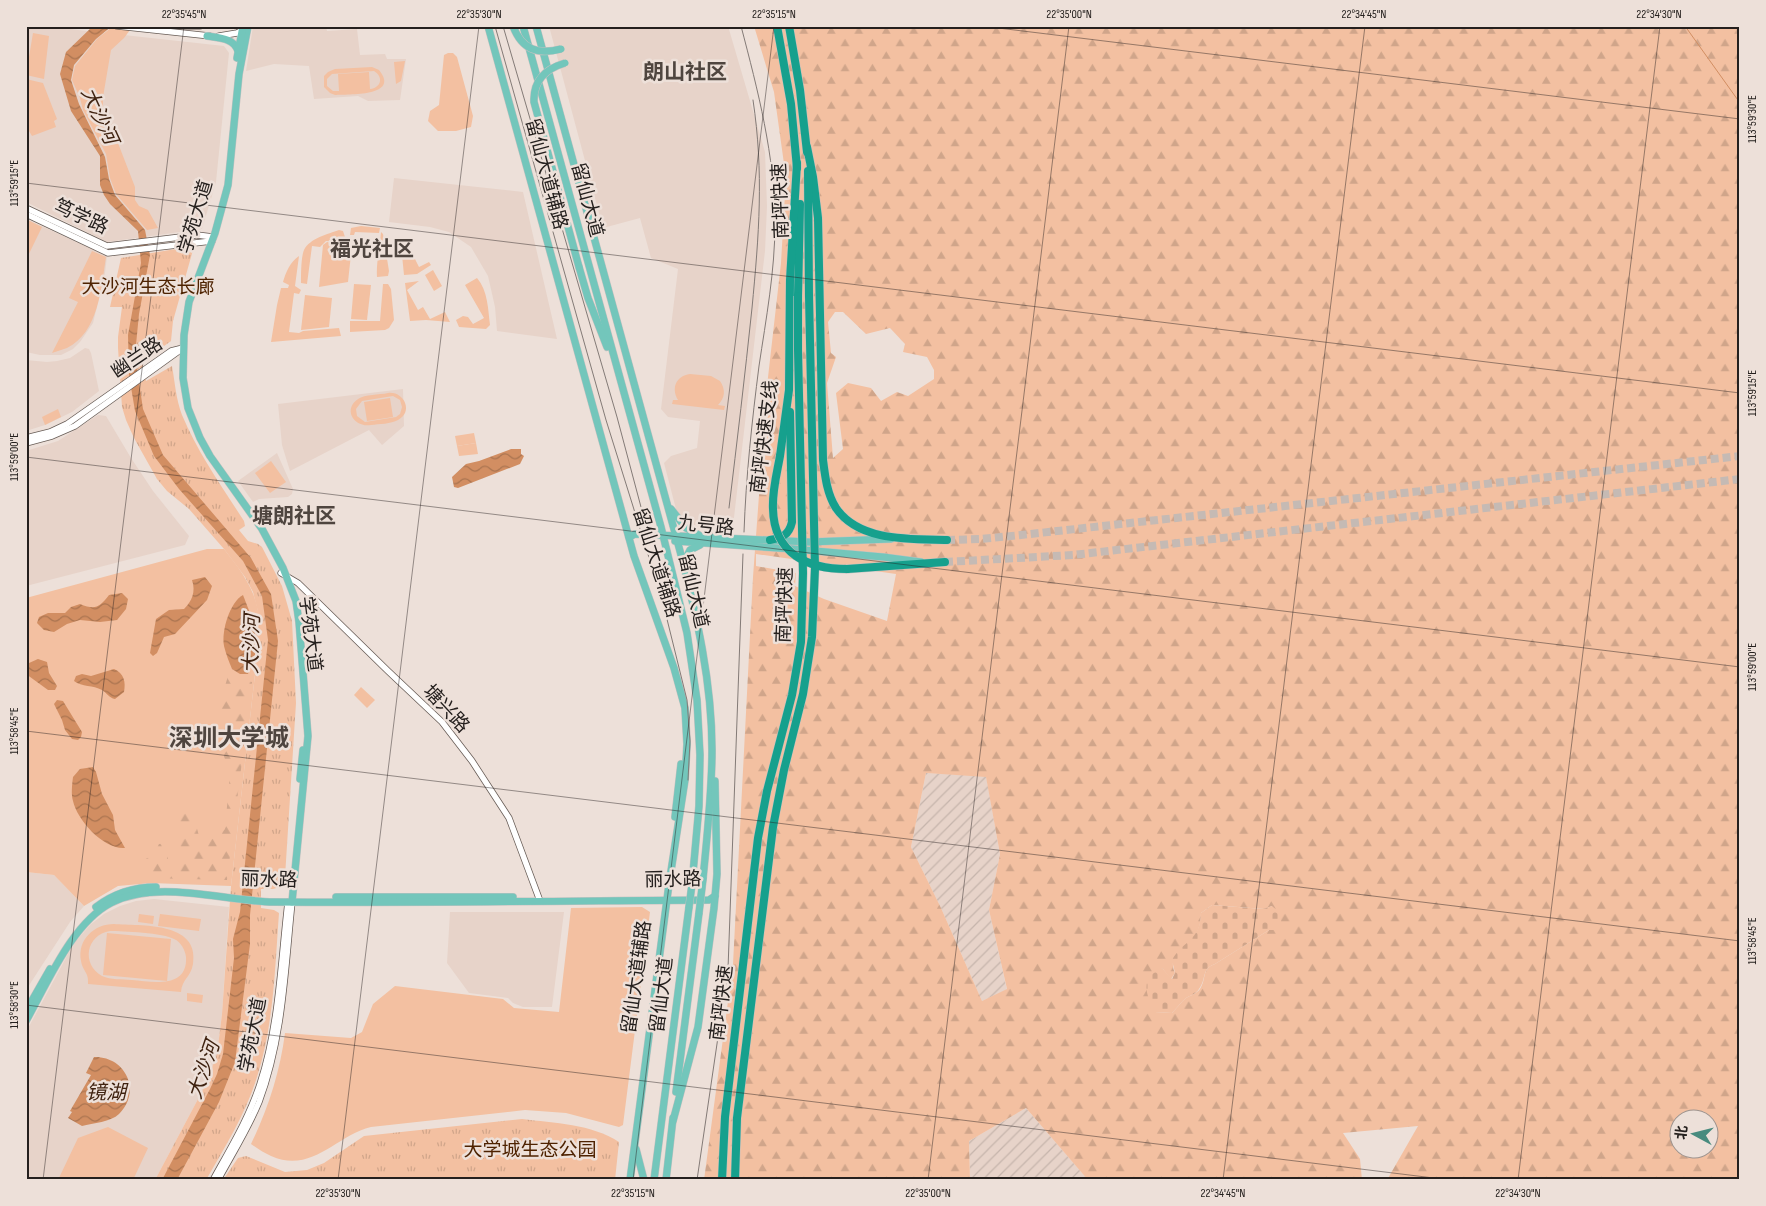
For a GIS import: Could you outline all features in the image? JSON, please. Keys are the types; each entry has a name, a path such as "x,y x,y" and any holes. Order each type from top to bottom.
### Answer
{"highway":[{"name":"南坪快速","path":"722,1180 725,1117 758,838 767,791 792,696 801,642 803,564 798,350 800,220 791,104 777,26"},
{"name":"南坪快速","path":"735,1180 737,1118 773,827 784,770 804,694 812,637 815,568 809,296 809,200 807,147 789,26"},
{"path":"807,147 818,218 823,460 825,479 830,494 836,508 858,527 871,532 902,538 947,540"},
{"name":"南坪快速支线","path":"797,163 790,280 789,390 774,491 773,509 775,524 781,539 794,555 808,564 826,568 847,569 896,566 923,562 944,562"},
{"path":"770,540 784,536 791,528 792,522 789,390"}],"main road":[{"name":"留仙大道辅路","path":"487,26 629,537 674,668 685,708 687,744 685,780 666,898 626,1180"},
{"name":"留仙大道辅路","path":"487,26 630,558 677,690 682,727 682,762 666,883 666,898"},
{"path":"513,26 520,40 530,48 546,52 561,49"},
{"name":"留仙大道","path":"523,26 657,512 687,632 697,700 700,774 699,806 692,884 654,1180"},
{"name":"留仙大道","path":"536,26 698,621 707,674 712,749 710,806 703,879 666,1180"},
{"name":"学苑大道","path":"210,239 226,174 238,52 245,27"},
{"name":"学苑大道","path":"245,27 230,177 189,302 180,349 184,388 195,429 210,456 263,532 292,589 299,622 308,736 290,900"},
{"path":"207,36 230,41 236,45 238,52"},
{"path":"565,63 551,68 540,78 534,89 534,102 579,267 593,312 621,384"},
{"path":"664,494 674,515 686,528 708,541"},
{"path":"644,534 650,532 656,524 657,512"},
{"path":"629,537 635,534 663,536"},
{"name":"九号路","path":"663,536 676,539 923,562"},
{"name":"九号路","path":"708,541 770,540 809,542 902,538"},
{"path":"685,572 685,560 690,550 708,541"},
{"name":"学苑大道","path":"284,574 295,617 304,736 290,900"},
{"path":"292,589 301,586"},
{"path":"673,1121 698,1027 715,896 717,874 716,799 712,749"},
{"name":"丽水路","path":"26,1011 71,932 90,912 105,900 129,890 151,887 230,897"},
{"name":"丽水路","path":"26,1021 74,937 87,921 103,907 123,898 148,892 272,900 464,903 539,899 666,898 709,900 715,896"},
{"name":"留仙大道辅路","path":"630,1180 633,1140"},
{"path":"633,1140 644,1180"}],"street":[{"path":"117,26 207,36 220,36 245,27"},
{"path":"165,26 200,26"},
{"name":"笃学路","path":"26,208 105,246 197,236 210,239"},
{"name":"笃学路","path":"26,214 106,252 163,247 210,239"},
{"name":"幽兰路","path":"26,443 44,439 68,430 150,369 171,351 180,349"},
{"name":"幽兰路","path":"26,438 50,432 67,424 120,391"},
{"name":"塘兴路","path":"284,574 301,586 388,672 442,722 472,761 509,818 539,899"},
{"name":"学苑大道","path":"213,1180 245,1121 256,1096 264,1070 275,1013 290,900"},
{"name":"学苑大道","path":"218,1180 251,1120 272,1060 280,1012 290,900"}],"shaded area":[{"path":"26,26 42,26 224,46 229,53 216,182 202,229 107,242 26,202"},
{"path":"253,26 326,26 327,31 357,29 360,55 385,54 387,59 406,59 400,100 368,101 358,96 314,99 309,66 274,64 246,71"},
{"path":"549,26 728,26 765,152 767,206 765,251 733,526 731,528 694,527 677,513 664,463 671,456 697,448 700,421 668,417 661,409 678,269 651,258 640,218 603,228"},
{"path":"394,178 523,192 557,339 497,331 495,307 488,276 471,247 449,232 430,227 389,222"},
{"path":"26,219 107,256 105,273 93,323 73,349 61,355 40,355 26,352"},
{"path":"85,348 89,349 91,353 99,391 72,412 45,425 26,431 26,360 57,361 70,358"},
{"path":"403,389 404,426 382,445 369,430 290,471 282,445 278,404"},
{"path":"98,415 106,416 153,491 189,536 185,545 26,586 26,451 58,441"},
{"path":"277,453 293,489 292,494 288,497 259,499 253,502 238,481"},
{"path":"926,773 986,776 1000,854 989,910 1007,990 982,1001 941,908 911,847"},
{"path":"26,872 54,875 84,906 70,922 26,990"},
{"path":"154,899 229,907 222,1014 217,1054 206,1084 155,1180 26,1180 26,1032 68,954 90,925 104,914 120,906 136,901"},
{"path":"450,912 564,912 552,1007 523,1007 513,1003 508,998 469,993 447,963"},
{"path":"1026,1108 1088,1180 970,1180 969,1141"}],"green space":[{"path":"113,26 133,26 111,50 103,97 103,114 111,125 135,187 135,200 139,206 148,210 158,228 147,230 116,194 110,178 106,154 83,110 72,80 75,66 97,39"},
{"path":"754,26 1740,26 1740,1180 1387,1180 1418,1126 1343,1133 1360,1159 1362,1180 1088,1180 1026,1108 969,1141 970,1180 704,1180 733,964 753,577 767,386 781,263 785,171 774,92","holes":["835,312 843,312 866,334 890,328 905,344 903,352 927,357 934,370 934,379 908,396 897,392 881,401 871,388 848,383 836,393 843,449 833,458 827,383 836,357 831,353 828,322","756,554 896,574 887,621 824,599 795,586 796,573 756,566","926,773 986,777 1000,854 989,910 1007,989 982,1001 941,908 911,847","1212,905 1264,909 1272,906 1269,930 1208,968 1200,989 1186,998 1172,1013 1155,1012 1162,968 1171,979 1175,973 1173,962 1195,935 1201,913"]},
{"path":"33,33 49,36 44,79 26,75"},
{"path":"453,53 457,57 473,116 471,127 456,131 438,131 428,121 430,111 439,105 444,55"},
{"path":"405,61 401,81 396,84 394,62"},
{"path":"372,67 379,70 384,79 383,85 378,90 370,92 335,95 324,87 324,76 335,69","holes":["374,71 377,73 380,82 374,88 370,89 369,72 338,74 339,91 333,91 327,86 327,79 332,74"]},
{"path":"26,79 43,83 57,119 54,121 56,127 32,136 26,126"},
{"path":"26,219 42,227 26,260"},
{"path":"361,226 380,228 379,233 355,232 354,235 350,235 351,228"},
{"path":"339,230 343,231 345,243 326,241 320,247 312,246 307,284 301,283 301,266 304,250 310,242"},
{"path":"381,232 383,234 389,271 388,276 377,277 378,260"},
{"path":"327,242 352,245 348,282 319,287 323,245"},
{"path":"401,245 407,257 413,255 419,267 429,262 431,265 417,274 404,275"},
{"name":"大沙河生态长廊","path":"192,248 193,250 173,321 171,341 142,362 146,381 172,366 178,403 195,443 244,521 245,526 239,530 248,541 262,547 282,586 292,621 296,703 285,877 280,887 261,889 261,908 274,910 279,913 275,975 263,1057 241,1117 206,1180 155,1180 206,1084 217,1054 222,1014 231,886 259,639 258,612 253,592 245,577 224,549 189,509 167,491 157,479 134,438 122,407 118,337 122,307 110,307 121,258"},
{"path":"92,251 106,257 97,308 86,331 78,341 67,348 52,353 78,302 69,298"},
{"path":"299,256 295,286 301,290 299,294 294,293 289,332 299,333 339,328 341,336 271,342 281,288 288,288 289,285 283,282 284,278 291,264"},
{"path":"433,270 442,286 434,291 425,275"},
{"path":"477,278 485,294 490,325 486,329 459,327 456,320 463,316 468,317 473,324 484,318 465,285"},
{"path":"419,281 407,290 418,310 423,307 430,319 445,312 450,322 410,321 405,283"},
{"path":"354,284 371,285 367,320 351,319"},
{"path":"383,284 388,284 391,289 394,320 389,328 385,330 350,332 350,321 380,321"},
{"path":"305,295 332,298 329,327 301,330"},
{"path":"690,374 711,376 720,381 724,394 718,405 725,406 724,410 672,404 673,400 678,400 675,391 676,383 681,377"},
{"path":"388,393 399,395 405,403 405,412 398,420 365,425 360,424 352,417 351,408 358,399 364,396","holes":["393,396 400,400 402,407 400,414 396,417 365,422 357,416 356,409 362,401"]},
{"path":"390,398 393,417 367,421 364,402"},
{"path":"58,409 61,417 45,425 42,417"},
{"path":"474,433 476,443 457,446 455,436"},
{"path":"476,443 478,454 459,456 457,446"},
{"path":"271,461 286,482 270,493 255,473"},
{"path":"207,549 224,549 235,563 253,594 259,618 259,639 231,886 151,883 118,886 84,906 54,875 26,872 26,598"},
{"path":"228,676 252,682 227,880 150,878 145,872 144,860 154,854 159,844 168,843 168,861 174,870 180,868 182,859 179,822 189,805 191,806 199,836 212,839 225,829 230,773 216,734 219,706"},
{"path":"361,687 375,700 367,708 354,695"},
{"path":"1212,905 1263,909 1272,906 1281,914 1281,922 1274,930 1269,930 1208,968 1198,991 1186,998 1172,1013 1155,1012 1147,993 1147,982 1155,972 1162,968 1172,979 1175,973 1172,960 1176,953 1198,930 1201,913"},
{"path":"642,907 650,912 623,1125 619,1127 566,1113 525,1110 371,1127 346,1138 323,1152 299,1160 286,1160 271,1156 251,1144 272,1090 280,1062 285,1033 351,1038 362,1032 373,1004 395,986 503,999 514,1008 559,1012 571,908"},
{"path":"139,914 154,916 153,924 138,922"},
{"path":"160,914 201,919 199,931 158,926"},
{"path":"107,925 152,926 178,933 187,940 193,950 193,964 181,992 88,984 88,977 81,961 80,953 82,946 84,940 94,930","holes":["110,931 153,934 176,940 185,952 185,967 175,979 158,982 113,979 102,976 95,971 91,964 89,951 91,944 96,938"]},
{"path":"107,933 171,939 167,981 103,975"},
{"path":"187,993 203,995 202,1003 187,1001"},
{"name":"大学城生态公园","path":"522,1119 585,1128 597,1131 619,1142 615,1180 223,1180 238,1158 246,1156 285,1172 307,1170 324,1163 364,1136"},
{"path":"108,1127 148,1148 133,1180 58,1180 78,1138"}],"water":[{"path":"93,26 112,26 96,39 74,65 71,80 79,104 105,157 109,179 115,195 145,230 150,255 139,314 135,355 143,409 163,455 251,558 271,594 278,641 250,915 250,944 235,1062 219,1102 177,1180 162,1180 210,1089 223,1054 234,958 233,939 240,912 268,640 262,596 243,561 179,489 154,456 135,411 129,375 128,335 141,263 138,231 110,204 104,195 100,185 100,156 71,111 60,74 66,52"},
{"path":"511,449 521,449 521,454 524,456 520,464 458,488 454,487 452,477 466,464"},
{"path":"205,577 212,586 207,600 175,634 164,637 157,653 153,656 150,653 156,619 169,610 184,609 192,596 194,588 192,580"},
{"path":"122,593 128,599 126,609 117,620 100,622 80,620 67,624 54,632 44,630 37,623 39,617 48,613 65,613 71,607 80,604 96,607 109,595"},
{"name":"大沙河","path":"243,595 255,626 255,655 248,674 240,674 232,669 223,640 230,610"},
{"path":"38,659 47,662 49,673 57,686 55,690 48,690 26,674 29,663"},
{"path":"114,669 122,675 125,685 124,692 115,699 99,688 74,681 76,676 82,674 91,676"},
{"path":"57,700 63,701 82,732 78,740 72,739 65,730 54,704"},
{"path":"93,767 102,794 113,815 115,830 125,848 117,847 100,839 86,825 76,809 72,795 73,777 80,769"},
{"name":"镜湖","path":"94,1057 105,1058 115,1062 122,1069 130,1086 129,1096 126,1105 116,1117 107,1121 82,1126 68,1118 72,1112 70,1111 91,1075 86,1073"}],"waterway":[{"path":"1685,26 1740,103"}],"tunnel":[{"path":"947,540 1021,535 1740,456"},
{"path":"945,562 1073,555 1740,479"}],"railway":[{"path":"495,26 606,420 662,599 687,700 690,741 688,780"},
{"path":"503,26 617,417 641,507"},
{"path":"741,26 769,148 775,223 772,277 759,366 746,490 744,532"},
{"path":"729,508 757,255 759,179 753,100"},
{"path":"697,1180 728,969 743,554"}],"district":[{"name":"朗山社区","path":"685,72"},
{"name":"福光社区","path":"372,249"},
{"name":"塘朗社区","path":"294,516"},
{"name":"深圳大学城","path":"229,738"}]}
